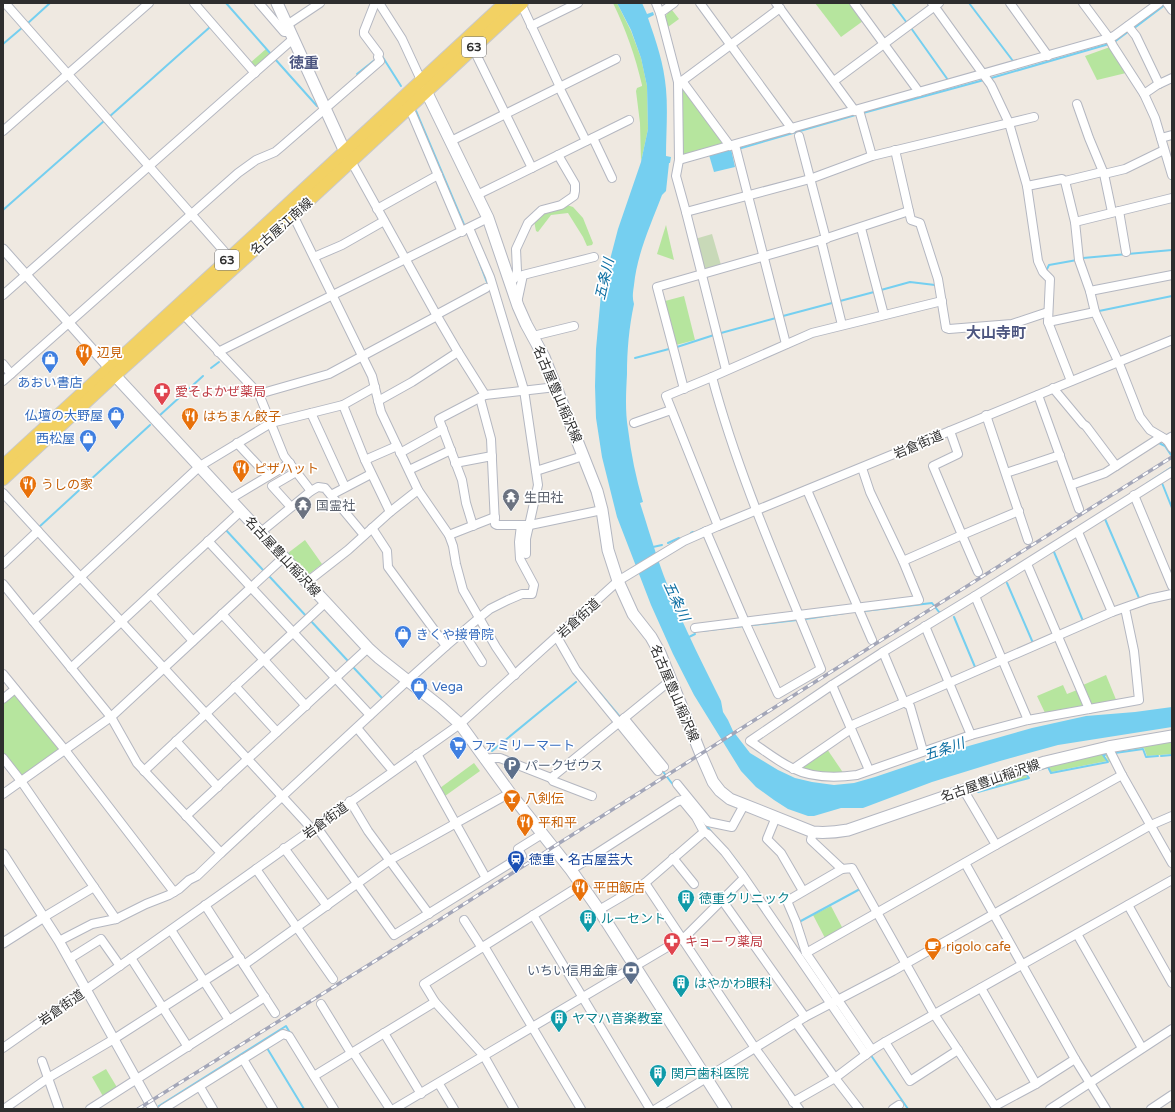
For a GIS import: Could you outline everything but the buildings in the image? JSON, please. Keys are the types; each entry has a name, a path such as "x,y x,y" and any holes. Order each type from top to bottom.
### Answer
{"main road":[{"path":"277,3 348,157"},
{"name":"名古屋江南線","path":"3,466 112,372 183,314 293,215 348,157 424,86 505,3"},
{"name":"名古屋江南線","path":"3,479 230,258 407,108 424,86 473,48 521,3"},
{"name":"名古屋豊山稲沢線","path":"424,86 488,218 517,303 526,324 544,357 597,491 602,510 608,550 618,581 633,614 651,637 660,653 713,782 720,791 730,799 814,832 848,830 963,789 1045,762 1108,747 1172,736"},
{"name":"名古屋豊山稲沢線","path":"112,372 368,648 460,724 510,794 571,870 599,910 726,1109"}],"street":[{"path":"5,3 230,258"},
{"path":"3,131 149,3"},
{"path":"194,3 255,73"},
{"path":"259,3 284,32 290,32"},
{"path":"3,295 255,73 290,32 320,3"},
{"path":"521,3 560,87 612,178"},
{"path":"531,26 578,3"},
{"path":"656,3 680,82 679,160 676,176 726,370"},
{"path":"660,13 674,3"},
{"path":"700,3 792,128"},
{"path":"854,3 919,92"},
{"path":"1010,3 1048,56"},
{"path":"1083,3 1111,42 1144,94 1155,118 1172,175"},
{"path":"679,160 734,147 792,128 859,113 919,92 986,77 1048,56 1111,42 1159,3"},
{"path":"3,381 238,173 256,160 275,152 380,61 378,54 364,34 364,31 380,4 402,39 424,86"},
{"path":"834,81 935,4 986,77 1009,123 1027,186 1038,261 1043,272 1050,279 1048,322 1071,381"},
{"path":"680,82 731,45 778,6 859,113 872,156"},
{"path":"1130,28 1159,84"},
{"path":"473,48 532,168"},
{"path":"451,141 616,59"},
{"path":"1144,94 1159,84 1172,78"},
{"path":"680,82 734,147 748,195 786,344"},
{"path":"1076,104 1103,173 1116,212 1126,252"},
{"path":"407,108 412,114 438,175 490,277 521,391 538,485 526,539 526,554"},
{"path":"686,212 810,179 872,156 1034,117"},
{"path":"477,195 629,120"},
{"path":"1161,138 1172,135"},
{"path":"799,136 824,240 842,325"},
{"path":"895,150 911,220 920,223 938,279 946,328 1012,324 1048,312"},
{"path":"1027,186 1062,179 1065,181 1125,169 1164,150"},
{"path":"510,283 515,278 517,271 516,249 528,223 542,210 560,205 574,196 576,191 575,184 558,155"},
{"path":"348,157 483,396 491,440 495,524 530,525 602,510"},
{"path":"377,209 438,175"},
{"path":"1065,181 1074,222 1079,260 1090,291 1095,312 1118,361 1140,417 1150,430 1168,440"},
{"path":"1074,222 1172,198"},
{"path":"684,389 657,286 824,240 909,211"},
{"path":"293,215 372,376 381,412 418,490 449,535 463,590 496,647 515,675"},
{"path":"218,352 488,218"},
{"path":"314,257 342,245 384,221"},
{"path":"861,228 884,315"},
{"path":"3,248 112,372"},
{"path":"517,303 523,275 594,257"},
{"path":"1090,291 1172,275"},
{"path":"259,394 329,374 486,288"},
{"path":"718,526 666,396 812,333 942,301"},
{"path":"1048,322 1095,312"},
{"path":"183,314 259,394 284,456 312,491"},
{"path":"533,336 574,326"},
{"name":"岩倉街道","path":"3,1048 460,724 618,581 632,572 684,541 706,531 1172,340"},
{"path":"378,401 412,382 458,352"},
{"path":"3,364 11,374"},
{"path":"706,531 778,694 821,669 756,510 721,410 712,377"},
{"path":"33,621 200,466 271,423 343,405 375,387"},
{"path":"473,526 466,503 462,480 439,419 483,396 556,387"},
{"path":"1053,388 1086,426 1116,466"},
{"path":"1038,395 1079,509"},
{"path":"343,405 365,460 390,512"},
{"path":"634,423 671,410"},
{"path":"310,413 345,487"},
{"path":"986,416 1028,540"},
{"path":"365,460 399,450 443,429"},
{"path":"950,430 958,454 933,466 978,572"},
{"path":"1071,486 1105,474 1116,466 1168,440"},
{"path":"237,443 268,476"},
{"path":"409,470 451,450"},
{"path":"1006,473 1060,455"},
{"path":"455,463 492,456"},
{"path":"536,471 583,456"},
{"path":"230,499 290,463"},
{"path":"696,628 919,600 870,492 862,468"},
{"path":"291,507 272,486 296,472"},
{"path":"1125,608 1134,651 1139,700 1028,720 971,734 857,775 834,777 812,774 793,769 750,741 883,652 976,596 1172,472"},
{"path":"331,495 372,474"},
{"path":"261,532 312,491 318,487 322,487 325,488 364,536"},
{"path":"307,582 348,550 390,512 418,490"},
{"path":"807,490 872,640"},
{"path":"3,493 282,797 314,827 394,934 522,856 518,849 542,834"},
{"path":"1134,495 1172,586"},
{"path":"71,668 241,511"},
{"path":"902,561 1019,511"},
{"path":"449,535 494,517"},
{"path":"59,941 92,924 116,919 174,892 189,880 198,876 370,715 462,632 490,610 508,600 522,594 532,594 534,586 520,560 519,542 521,525"},
{"path":"372,528 387,551 388,567 446,646"},
{"path":"3,564 38,531"},
{"path":"1078,532 1112,612"},
{"path":"208,541 370,715"},
{"path":"3,794 111,717 284,557"},
{"path":"1027,564 1089,709"},
{"path":"3,584 111,717 137,763 221,854"},
{"path":"151,594 193,641"},
{"path":"793,769 850,727 904,702 1112,612 1149,599 1172,594"},
{"path":"976,596 1028,720"},
{"path":"144,771 326,602"},
{"path":"222,614 306,706"},
{"path":"925,626 971,734"},
{"path":"462,632 482,662"},
{"path":"557,637 576,670 621,720 661,769"},
{"path":"186,816 368,648"},
{"path":"883,652 904,702 910,706 923,751"},
{"path":"3,674 65,750 174,892"},
{"path":"551,778 671,680"},
{"path":"832,685 869,770"},
{"path":"235,686 277,732"},
{"path":"3,698 15,688"},
{"path":"356,728 393,771"},
{"path":"176,741 218,787"},
{"path":"1108,747 1122,775 1172,863"},
{"path":"417,754 486,878"},
{"path":"3,758 21,781 116,919"},
{"path":"484,759 500,758 592,796"},
{"path":"806,953 1122,775"},
{"path":"677,784 708,822 732,827 744,805"},
{"path":"963,789 996,845"},
{"path":"4,1109 48,1078 114,1039 204,980 242,961 297,928 390,860 510,794"},
{"path":"571,870 678,801 682,800 696,817 704,832 708,834 725,852 835,1002 869,1053"},
{"path":"350,802 368,831 429,914"},
{"path":"656,1109 805,1017 906,964 1151,825 1172,816"},
{"path":"776,817 767,839 781,853 803,891"},
{"path":"599,910 645,883 704,832"},
{"path":"814,832 811,840 842,869"},
{"path":"284,848 327,906"},
{"path":"3,854 59,941 153,1109"},
{"path":"674,858 694,884"},
{"path":"965,863 1075,1059 1106,1109"},
{"path":"835,1002 806,953 796,922 786,901 842,869 852,868 934,1014 995,1106 1036,1084 1075,1059"},
{"path":"256,869 333,979"},
{"path":"394,1109 686,936 744,878"},
{"path":"793,1102 835,1078 885,1042 1172,880"},
{"path":"645,883 755,1048 798,1109"},
{"path":"514,1109 484,1056 435,1002 424,984 581,885"},
{"path":"3,943 94,887"},
{"path":"722,900 805,1017"},
{"path":"205,905 275,1013"},
{"path":"1128,905 1172,983"},
{"path":"533,915 650,1109"},
{"path":"464,920 483,947 581,1109"},
{"path":"171,930 229,1020"},
{"path":"1077,934 1142,1048"},
{"path":"69,959 101,939 120,966"},
{"path":"131,958 188,1046"},
{"path":"981,988 1036,1084"},
{"path":"90,1109 265,997"},
{"path":"314,1076 435,1002"},
{"path":"321,1004 390,1109"},
{"path":"796,1023 859,1109"},
{"path":"1050,1109 1172,1029"},
{"path":"384,1033 421,1094"},
{"path":"163,1109 283,1034 289,1036 334,1109"},
{"path":"885,1042 910,1081 958,1050"},
{"path":"243,1059 273,1109"},
{"path":"42,1061 57,1108"},
{"path":"438,1084 454,1109"},
{"path":"200,1087 213,1109"},
{"path":"1151,1109 1172,1095"}],"green space":[{"path":"613,3 617,3 631,31 641,58 647,86 648,129 641,162 640,123 636,91 637,88 642,85 630,43"},
{"path":"815,3 850,3 863,21 841,37"},
{"path":"672,10 679,19 668,27 666,16"},
{"path":"1110,47 1126,73 1097,80 1085,56"},
{"path":"266,49 270,55 256,67 250,63"},
{"path":"684,89 722,142 722,145 684,156 682,153 683,119 681,92"},
{"path":"567,205 573,207 583,218 593,243 592,245 587,246 568,213 551,215 538,232 536,231 534,221 542,214"},
{"path":"666,225 674,260 657,254"},
{"path":"712,234 721,265 707,269 703,268 695,239"},
{"path":"684,296 695,340 676,345 665,301"},
{"path":"305,540 322,564 309,574 302,565 300,566 288,553"},
{"path":"1106,675 1117,702 1092,706 1083,685"},
{"path":"1063,685 1067,694 1077,690 1085,707 1046,715 1037,696"},
{"path":"15,694 60,748 22,776 3,753 3,701"},
{"path":"1172,741 1172,754 1147,756 1144,748 1113,752 1114,749"},
{"path":"827,749 844,774 835,775 798,769"},
{"path":"1104,751 1111,761 1109,762 1105,754 1103,755 1107,761 1051,772 1048,767 1025,774 1028,778 977,792 976,791 1029,769"},
{"path":"474,763 480,771 445,796 440,788"},
{"path":"831,906 843,929 825,938 813,915"},
{"path":"106,1069 118,1089 104,1098 92,1077"}],"water":[{"path":"617,3 642,3 647,14 653,12 654,15 648,18 659,53 665,80 667,106 666,156 671,157 666,191 662,195 645,239 636,273 633,297 634,304 627,357 626,415 631,448 643,502 640,503 663,573 683,623 721,701 723,712 733,731 750,753 778,770 795,778 834,785 854,783 958,749 1032,728 1086,716 1172,707 1172,727 1058,745 932,782 863,808 841,808 814,816 808,816 788,809 756,787 741,771 694,695 673,654 651,605 617,517 602,457 596,418 595,386 596,349 601,294 618,229 641,162 648,129 647,86 641,58 631,30"},
{"path":"731,149 735,167 714,172 709,155"}],"waterway":[{"path":"28,23 50,3"},
{"path":"226,3 270,53"},
{"path":"892,3 907,23"},
{"path":"969,3 1013,61"},
{"path":"1133,29 1166,4"},
{"path":"109,117 210,27 209,26"},
{"path":"3,44 23,27"},
{"path":"911,28 948,80"},
{"path":"1113,43 1129,31"},
{"path":"988,79 1109,44"},
{"path":"382,56 401,86"},
{"path":"275,59 317,106"},
{"path":"357,74 376,59"},
{"path":"863,113 984,80"},
{"path":"416,111 465,227"},
{"path":"738,149 859,114"},
{"path":"3,210 104,121"},
{"path":"1083,258 1172,250"},
{"path":"477,256 488,285"},
{"path":"1047,269 1049,265 1077,260"},
{"path":"881,290 910,282 935,285"},
{"path":"840,301 874,292"},
{"path":"1099,311 1172,296"},
{"path":"783,316 832,303"},
{"path":"721,333 776,318"},
{"path":"677,347 714,335"},
{"path":"635,358 669,349"},
{"path":"211,368 219,362"},
{"path":"159,416 203,376"},
{"path":"38,528 150,425"},
{"path":"1159,443 1165,446 1171,455"},
{"path":"1146,484 1172,467"},
{"path":"1162,483 1172,508"},
{"path":"1105,519 1139,598"},
{"path":"700,530 704,528"},
{"path":"225,529 263,570"},
{"path":"668,543 679,538"},
{"path":"653,547 662,545"},
{"path":"1054,552 1083,621"},
{"path":"269,576 307,617"},
{"path":"1007,583 1033,643"},
{"path":"864,611 932,603 939,612 942,613"},
{"path":"805,619 845,613"},
{"path":"954,617 975,667"},
{"path":"310,620 348,661"},
{"path":"752,625 797,620"},
{"path":"701,631 743,626"},
{"path":"689,637 695,634"},
{"path":"353,667 382,698"},
{"path":"492,751 576,682"},
{"path":"599,692 620,717"},
{"path":"1114,755 1115,753 1143,749 1146,757 1158,756"},
{"path":"1038,770 1048,767 1051,773 1108,762 1103,755 1105,755"},
{"path":"1161,756 1172,755"},
{"path":"661,769 674,786"},
{"path":"978,792 1029,778 1026,774"},
{"path":"705,823 712,833"},
{"path":"727,849 739,864"},
{"path":"799,922 860,889"},
{"path":"159,1106 286,1026 290,1033"},
{"path":"267,1048 304,1109"},
{"path":"870,1054 908,1109"}],"railway":[{"path":"138,1109 383,956 553,847 1172,457"}],"place":[{"name":"辺見","path":"84,367"},
{"name":"あおい書店","path":"50,374"},
{"name":"愛そよかぜ薬局","path":"162,406"},
{"name":"仏壇の大野屋","path":"116,430"},
{"name":"はちまん餃子","path":"190,431"},
{"name":"西松屋","path":"88,453"},
{"name":"ピザハット","path":"241,483"},
{"name":"うしの家","path":"28,499"},
{"name":"生田社","path":"511,512"},
{"name":"国霊社","path":"303,520"},
{"name":"きくや接骨院","path":"403,649"},
{"name":"Vega","path":"419,701"},
{"name":"ファミリーマート","path":"458,760"},
{"name":"パークゼウス","path":"512,780"},
{"name":"八剣伝","path":"512,813"},
{"name":"平和平","path":"525,837"},
{"name":"徳重・名古屋芸大","path":"516,874"},
{"name":"平田飯店","path":"580,902"},
{"name":"徳重クリニック","path":"686,913"},
{"name":"ルーセント","path":"588,933"},
{"name":"キョーワ薬局","path":"672,956"},
{"name":"rigolo cafe","path":"933,961"},
{"name":"いちい信用金庫","path":"631,985"},
{"name":"はやかわ眼科","path":"681,998"},
{"name":"ヤマハ音楽教室","path":"559,1033"},
{"name":"関戸歯科医院","path":"658,1088"}],"district":[{"name":"徳重","path":"304,63"},
{"name":"大山寺町","path":"996,333"}],"water label":[{"name":"五条川","path":"604,279"},
{"name":"五条川","path":"677,601"},
{"name":"五条川","path":"944,749"}]}
